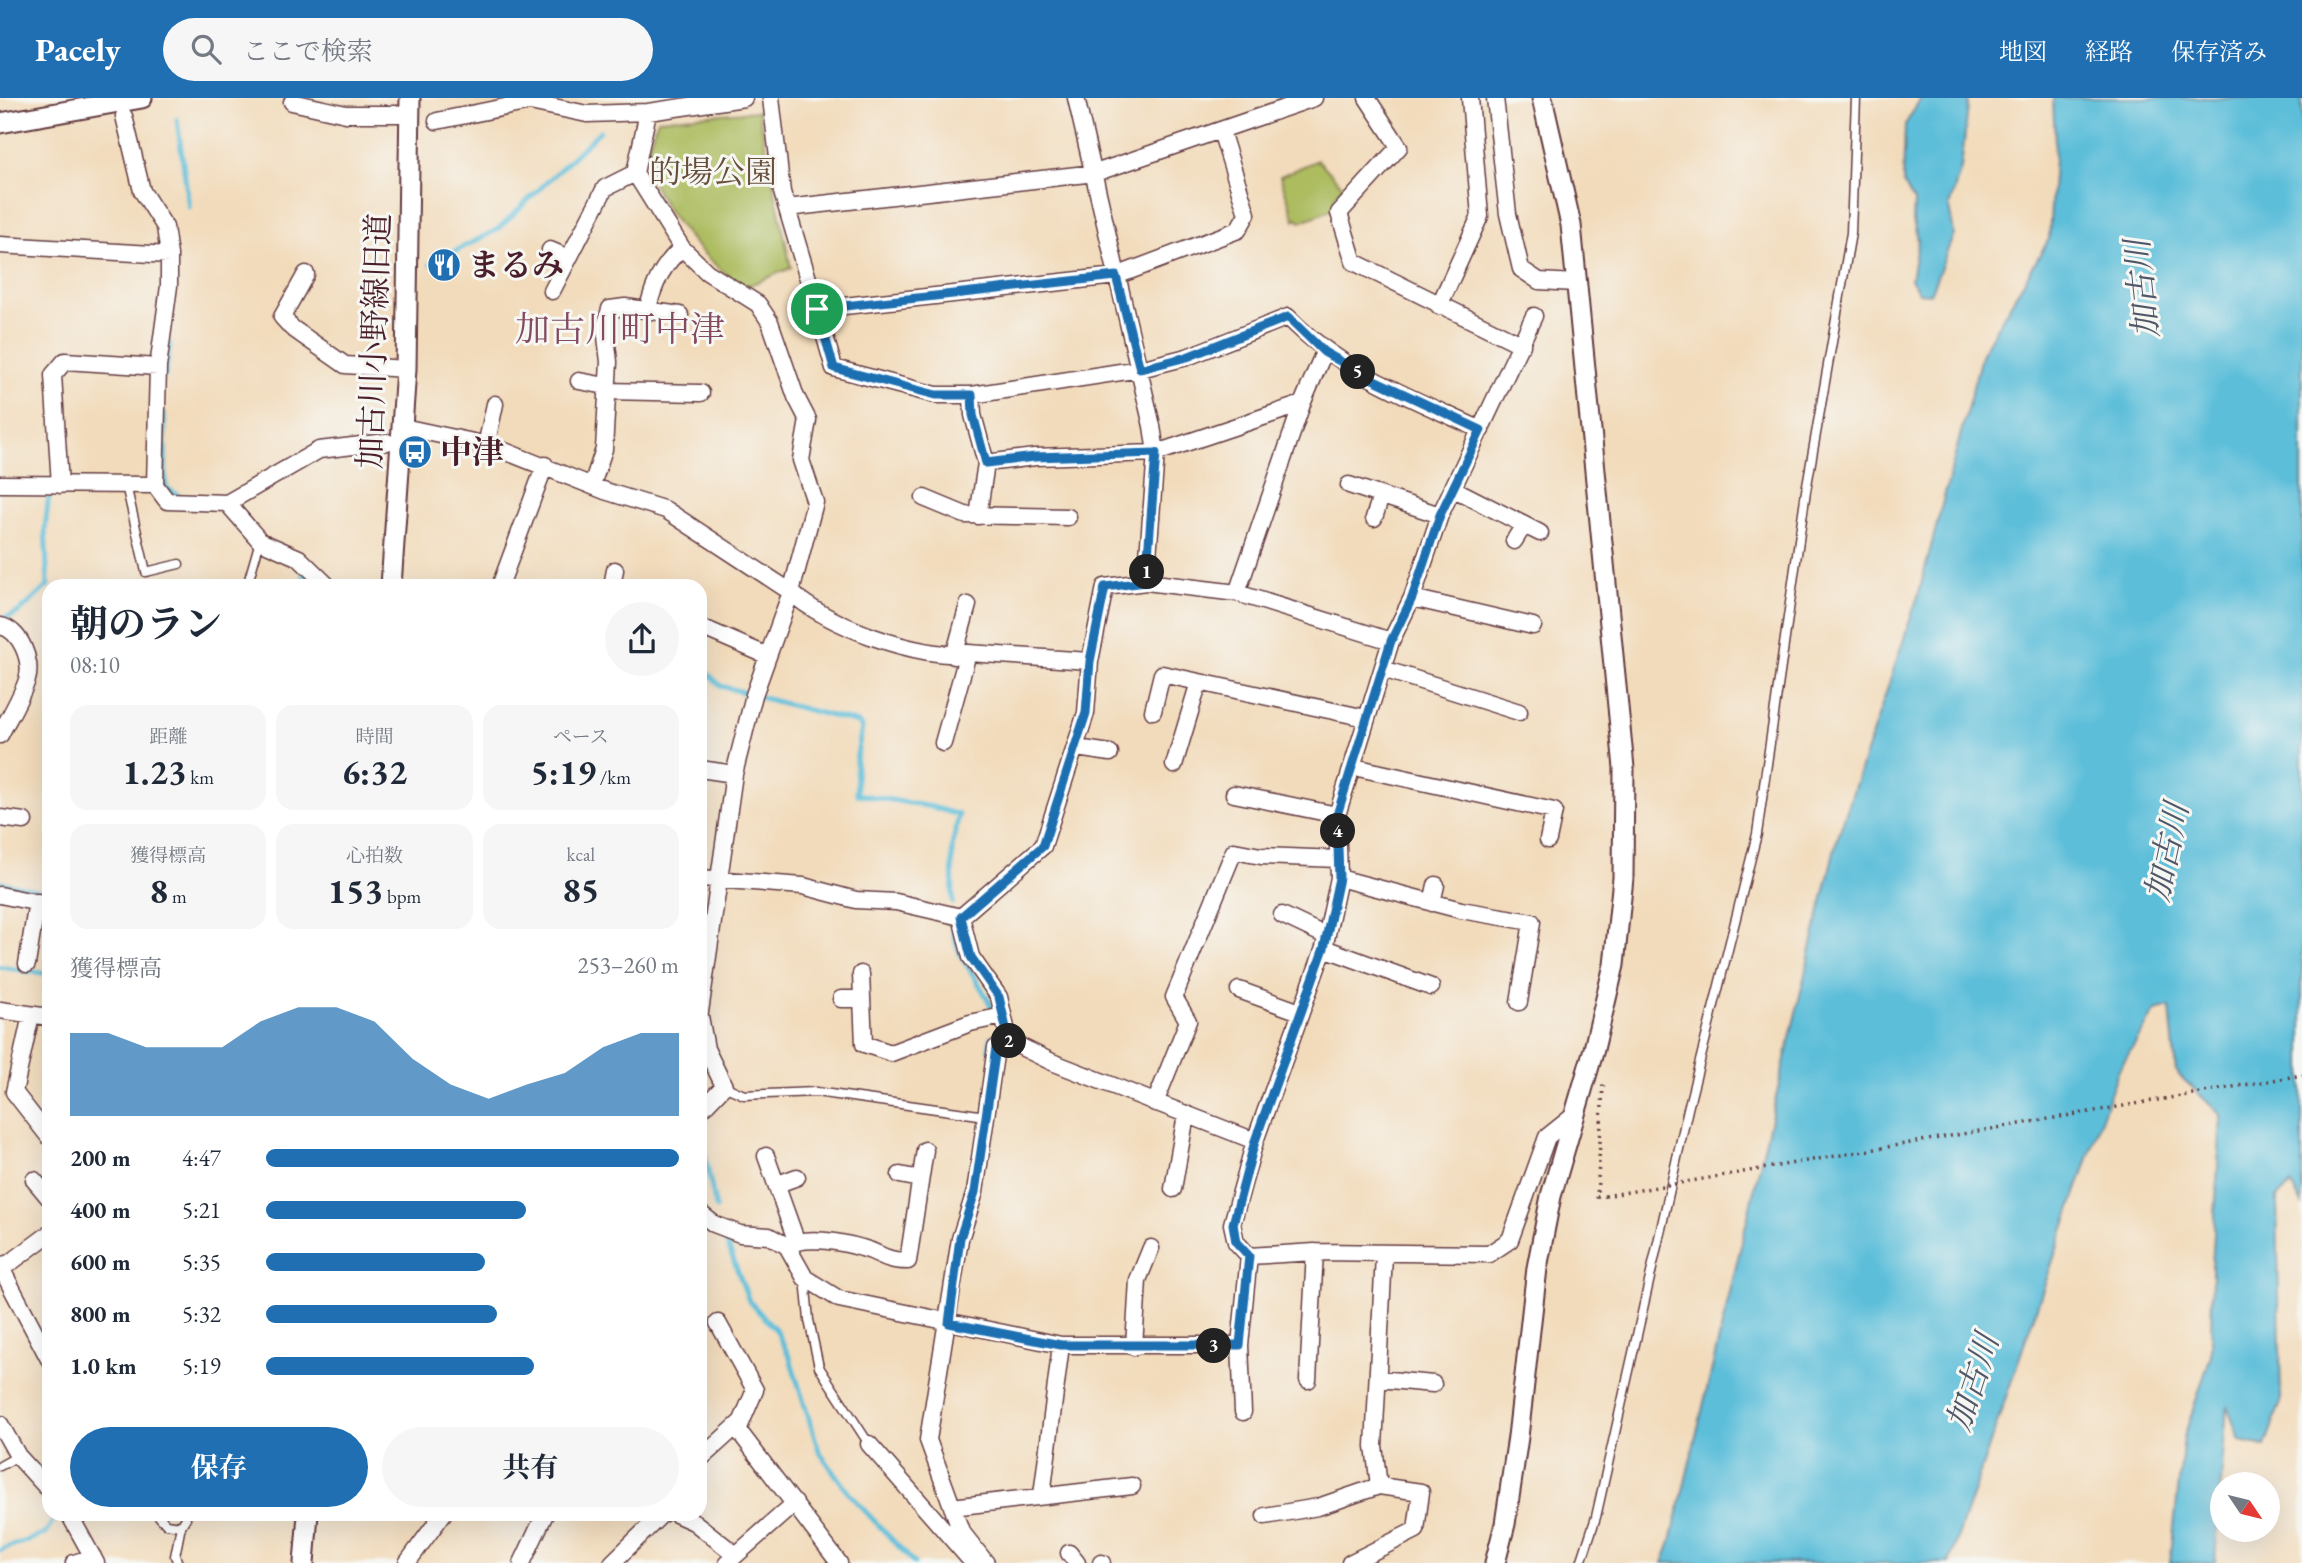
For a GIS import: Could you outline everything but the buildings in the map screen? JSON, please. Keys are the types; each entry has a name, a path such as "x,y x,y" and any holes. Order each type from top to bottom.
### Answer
{"street":[{"path":"0,123 142,98"},
{"path":"436,121 530,102 587,114 744,98"},
{"path":"771,98 782,192 834,368 936,395 972,395 1140,369 1187,357 1288,317 1324,352 1366,376 1481,430"},
{"path":"1076,98 1140,369 1156,453 1146,582"},
{"path":"787,208 1095,173 1314,98"},
{"path":"1367,98 1399,147 1339,213 1354,262 1522,345"},
{"path":"1439,306 1480,216 1470,98"},
{"path":"1495,98 1508,214 1521,269 1539,281 1576,283"},
{"path":"1495,1563 1505,1524 1518,1437 1537,1268 1551,1196 1594,1049 1614,965 1623,878 1624,781 1571,225 1542,98"},
{"path":"292,102 346,114 410,106"},
{"name":"加古川小野線旧道","path":"392,579 406,369 410,106"},
{"path":"552,291 605,188 635,173 654,107"},
{"path":"124,116 142,191 165,227 169,255 169,286 158,367 155,485 167,501 227,503 319,450 387,442"},
{"path":"817,309 1116,276 1238,230 1247,214 1221,131"},
{"path":"635,173 682,248 707,272 758,304 770,322 796,397 808,420 801,460 815,502 734,774 707,962"},
{"path":"0,245 169,255"},
{"path":"648,310 651,295 667,260 682,248"},
{"path":"550,250 569,258"},
{"path":"306,274 282,317 292,328 345,365 406,369"},
{"path":"592,485 604,449 608,362 605,327 610,309 648,310 680,315"},
{"path":"1243,1412 1240,1345 1249,1256 1236,1242 1233,1224 1255,1141 1324,942 1339,878 1337,815 1391,641 1412,598 1440,515 1534,316"},
{"path":"1237,593 1302,404 1324,352"},
{"path":"60,485 53,375 65,361 158,367"},
{"path":"579,381 606,388 701,393"},
{"path":"972,395 973,415 986,463 978,516"},
{"path":"486,446 495,404"},
{"path":"986,463 1035,457 1156,453 1302,404"},
{"path":"403,427 486,446 666,510 790,592 805,607 892,643 961,654 1090,661"},
{"path":"503,579 545,465"},
{"path":"0,484 155,485"},
{"path":"1349,485 1440,515"},
{"path":"1452,488 1540,533"},
{"path":"1374,517 1381,496"},
{"path":"924,498 965,515 1068,517"},
{"path":"227,503 260,541 299,558 321,579"},
{"path":"1514,541 1524,525"},
{"path":"961,917 1043,846 1077,748 1086,713 1090,661 1105,587 1146,582 1237,593 1391,641"},
{"path":"1412,598 1533,626"},
{"path":"943,743 968,605"},
{"path":"0,626 5,626 22,641 28,677 0,735"},
{"path":"708,631 768,656"},
{"path":"1383,669 1519,712"},
{"path":"1153,711 1162,674 1367,718"},
{"path":"1174,765 1199,682"},
{"path":"1077,748 1110,753"},
{"path":"1354,767 1458,798 1562,811 1548,840"},
{"path":"707,770 734,774"},
{"path":"1234,794 1337,815"},
{"path":"0,818 24,821"},
{"path":"1155,1103 1188,1021 1174,998 1234,851 1261,856 1338,859"},
{"path":"1339,878 1432,903 1532,922 1519,1002"},
{"path":"707,879 803,886 856,900 896,902 961,917"},
{"path":"1432,903 1436,885"},
{"path":"0,895 42,904"},
{"path":"27,964 42,908"},
{"path":"1282,915 1324,942 1422,989"},
{"path":"961,917 971,957 999,997 1009,1041"},
{"path":"861,974 864,1044 891,1053 970,1023 1003,1016"},
{"path":"1239,990 1300,1012"},
{"path":"841,999 862,999"},
{"path":"0,1010 42,1016"},
{"path":"31,1015 14,1092 42,1127"},
{"path":"1009,1041 1052,1062 1255,1141"},
{"path":"986,1563 961,1531 928,1440 949,1323 960,1238 975,1192 996,1048 1009,1041"},
{"path":"707,1051 724,1086 707,1104"},
{"path":"1173,1189 1186,1115"},
{"path":"1249,1256 1315,1252 1489,1255 1510,1240 1547,1137 1572,1117"},
{"path":"707,1219 713,1224 740,1234 769,1236 791,1243 863,1248 888,1261 908,1261 925,1150"},
{"path":"766,1156 778,1184 791,1243 806,1278 839,1299 1061,1345 1240,1345"},
{"path":"900,1175 920,1179"},
{"path":"778,1184 797,1177"},
{"path":"34,1180 42,1190"},
{"path":"42,1239 10,1263 0,1266 42,1346"},
{"path":"1135,1347 1138,1280 1151,1248"},
{"path":"1308,1380 1315,1252"},
{"path":"1379,1486 1374,1446 1384,1255"},
{"path":"718,1323 755,1390 738,1430 839,1563"},
{"path":"1042,1495 1061,1345"},
{"path":"1379,1379 1433,1384"},
{"path":"707,1452 742,1420"},
{"path":"0,1424 18,1457 42,1483"},
{"path":"869,1444 973,1563"},
{"path":"952,1507 1132,1486"},
{"path":"1265,1516 1320,1515 1379,1486 1421,1492 1416,1530 1356,1562"},
{"path":"692,1521 732,1559 795,1503"},
{"path":"73,1521 94,1560 74,1563"},
{"path":"304,1563 308,1521"},
{"path":"407,1563 438,1521"},
{"path":"522,1563 537,1521"},
{"path":"612,1563 655,1521"}],"lane":[{"path":"1581,1563 1596,1517 1688,1109 1757,834 1805,491 1851,233 1856,98"},
{"path":"126,485 146,572 179,564"},
{"path":"249,579 260,541"},
{"path":"724,1086 744,1095 816,1092 986,1116"},
{"path":"806,1278 809,1320 819,1367 869,1444"},
{"path":"0,1466 18,1457"},
{"path":"163,1521 166,1524 181,1526"},
{"path":"178,1563 175,1556 184,1521"}],"path":[{"path":"1602,1082 1605,1093 1597,1197 2302,1075"}],"green space":[{"name":"的場公園","path":"758,111 791,268 745,287 699,249 671,215 651,178 646,156 658,119"},
{"path":"1318,160 1343,186 1335,196 1340,201 1331,210 1300,222 1298,218 1295,220 1280,176"}],"water":[{"path":"1921,98 1969,98 1961,168 1949,207 1954,234 1930,294 1919,293 1911,279 1918,240 1913,221 1914,201 1903,183 1905,125"},
{"name":"加古川","path":"2053,98 2302,98 2302,1204 2291,1185 2277,1197 2281,1401 2265,1446 2240,1441 2227,1405 2222,1472 2210,1472 2210,1542 2217,1542 2215,1563 2170,1563 2184,1437 2211,1355 2212,1267 2221,1115 2176,1072 2170,1007 2155,1011 2118,1071 1949,1563 1663,1563 1671,1542 1836,843 1918,596 1982,353 2049,239 2055,142"}],"waterway":[{"path":"177,119 189,207"},
{"path":"431,264 498,229 600,131"},
{"path":"165,376 170,344"},
{"path":"164,414 166,488 178,495"},
{"path":"48,579 45,529 49,494"},
{"path":"303,574 308,579"},
{"path":"3,619 22,610 42,592"},
{"path":"707,673 721,686 746,693"},
{"path":"759,697 858,723 862,728 856,760 857,794 932,807 959,815 952,846 953,903"},
{"path":"0,882 42,891"},
{"path":"953,919 953,933 962,957 994,1014"},
{"path":"0,967 42,973"},
{"path":"989,1050 991,1037"},
{"path":"707,1165 716,1208"},
{"path":"727,1243 749,1301 776,1330 790,1358 819,1451 850,1495 914,1563"},
{"path":"0,1550 45,1534 53,1521"}],"place":[{"name":"まるみ","path":"444,265"},
{"name":"中津","path":"415,452"}],"district":[{"name":"加古川町中津","path":"620,329"}],"route":[{"path":"1116,276 1140,369 1187,357 1288,317 1324,352 1366,376 1481,430 1440,515 1412,598 1391,641 1337,815 1339,878 1324,935 1324,948 1255,1141 1233,1224 1232,1233 1236,1242 1249,1256 1240,1345 1061,1345 949,1323 960,1238 975,1192 996,1048 1009,1041 999,997 971,957 961,917 1043,846 1061,786 1077,748 1086,713 1087,677 1105,587 1146,582 1156,453 1035,457 986,463 973,415 972,395 936,395 834,368 817,309 1116,276"}]}
